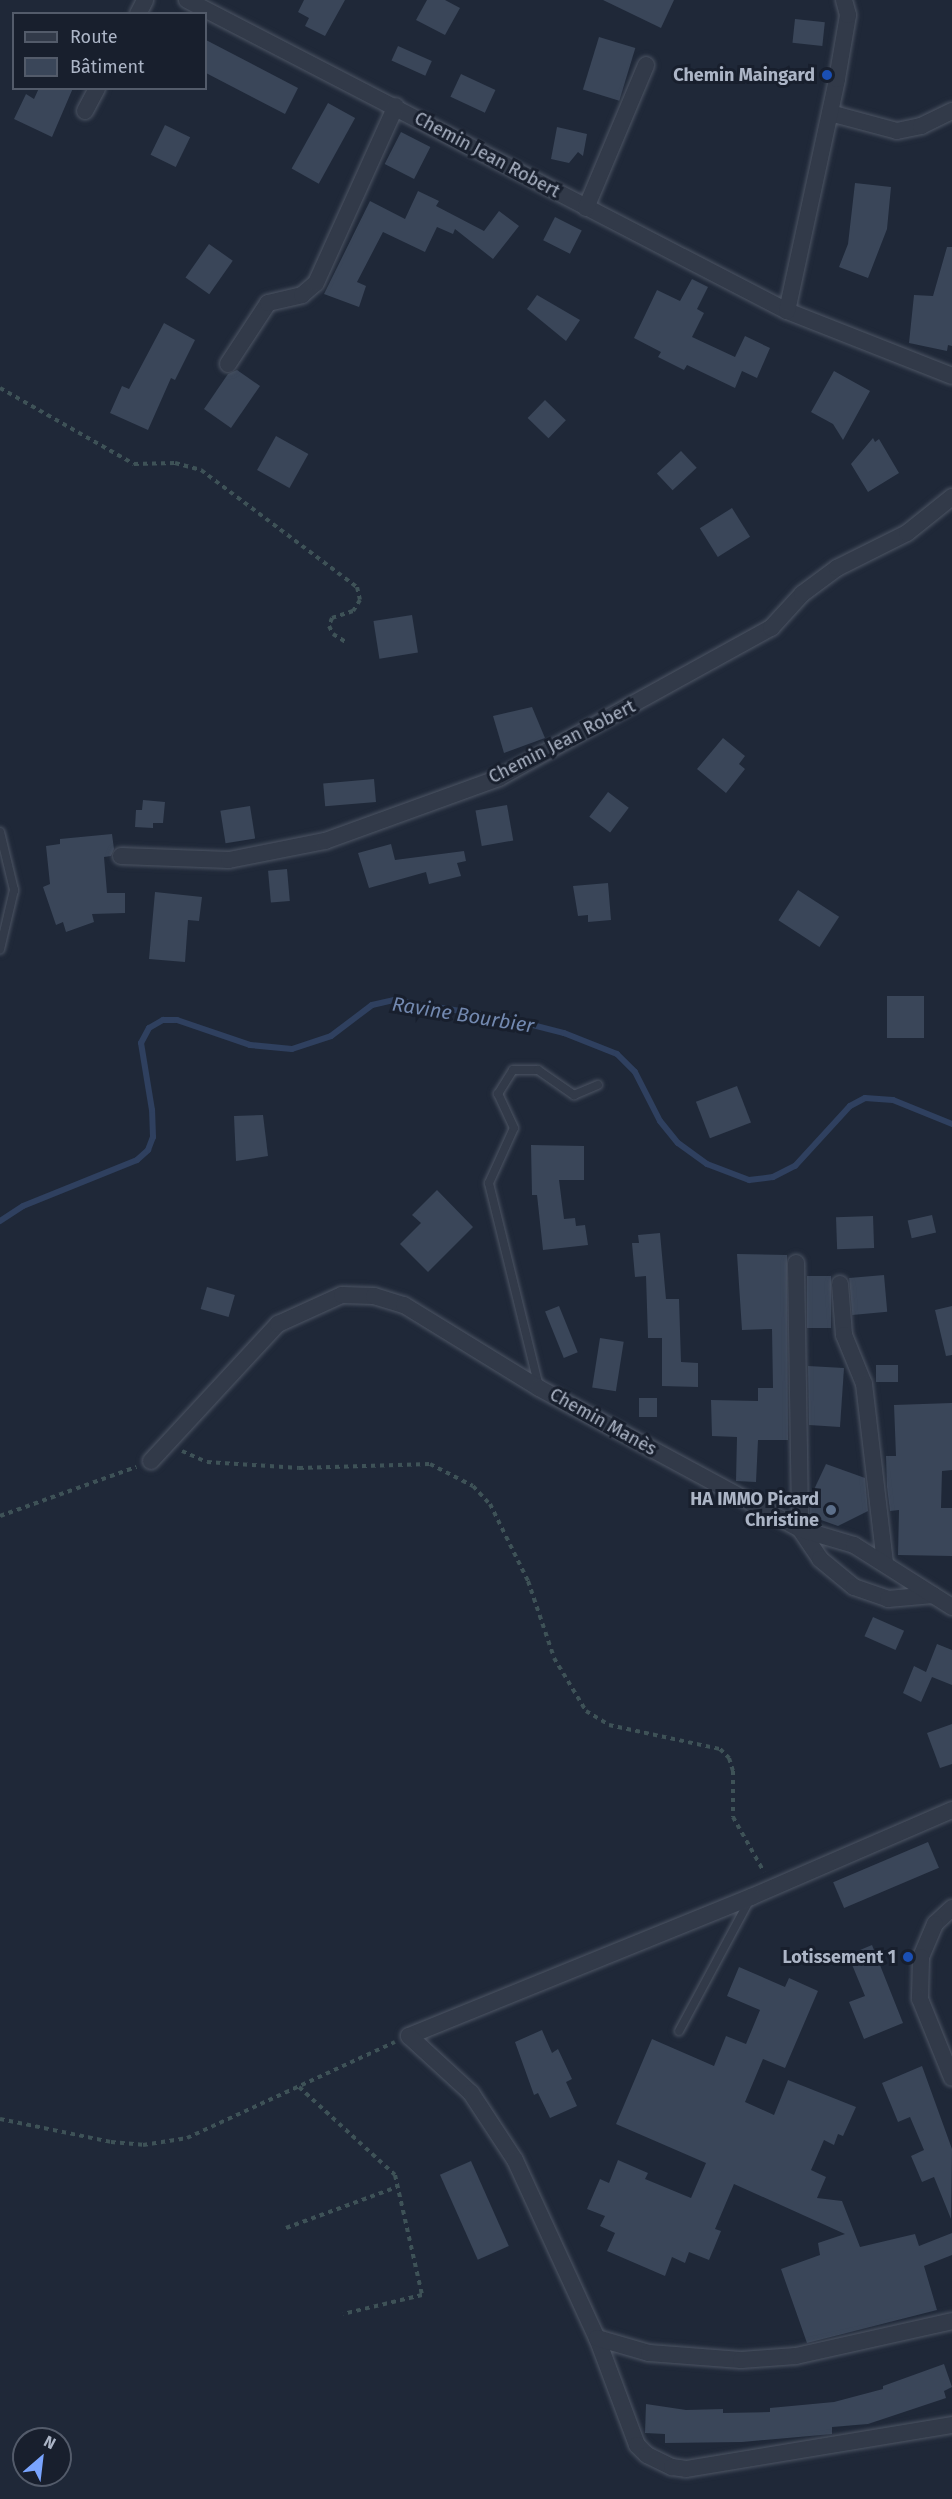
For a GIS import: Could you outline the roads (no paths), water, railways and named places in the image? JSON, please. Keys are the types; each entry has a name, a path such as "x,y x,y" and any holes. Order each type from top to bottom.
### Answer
{"street":[{"name":"Chemin Jean Robert","path":"187,0 396,106 585,208 787,311 952,376"},
{"path":"787,311 830,113 848,15 844,0"},
{"path":"585,208 646,65"},
{"path":"85,111 96,90"},
{"path":"228,364 263,308 302,295 316,283 396,106"},
{"path":"830,113 897,131 921,126 952,111"},
{"name":"Chemin Jean Robert","path":"121,855 230,860 325,841 499,778 771,628 802,594 837,568 907,533 952,497"},
{"path":"796,1263 800,1529 820,1559 854,1587 888,1599 933,1595"},
{"path":"840,1284 844,1335 864,1384 885,1562"},
{"path":"151,1461 278,1324 342,1295 374,1296 404,1305 539,1388"},
{"name":"Chemin Manès","path":"539,1388 800,1529 826,1534 885,1562 952,1608"},
{"path":"952,1810 751,1897 409,2036 471,2093 515,2160 597,2338 637,2445 672,2467 686,2469 952,2425"},
{"path":"952,1908 935,1924 921,1957 920,1999 952,2078"},
{"path":"597,2338 649,2353 741,2360 796,2356 952,2320"}],"lane":[{"path":"0,832 14,890 0,949"},
{"name":"Chemin Manès","path":"539,1388 489,1183 514,1128 498,1094 513,1070 538,1070 574,1095 598,1085"},
{"path":"679,2031 751,1897"}],"waterway":[{"name":"Ravine Bourbier","path":"0,1221 23,1206 137,1160 148,1150 153,1137 152,1110 141,1043 149,1028 163,1020 177,1020 250,1045 292,1049 331,1036 372,1005 394,1000 509,1019 564,1033 617,1054 635,1072 660,1121 678,1143 707,1164 749,1180 773,1177 795,1166 850,1106 865,1098 893,1100 952,1124"}],"place":[{"name":"Chemin Maingard","path":"827,75"},
{"name":"HA IMMO Picard Christine","path":"831,1510"},
{"name":"Lotissement 1","path":"908,1957"}]}
